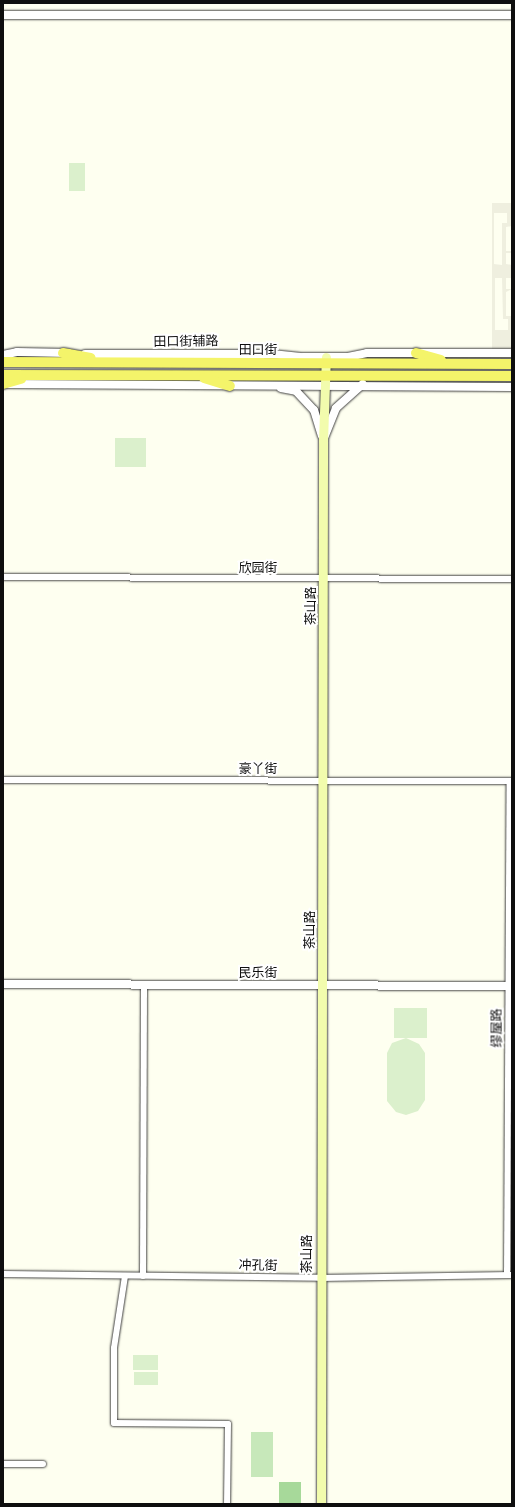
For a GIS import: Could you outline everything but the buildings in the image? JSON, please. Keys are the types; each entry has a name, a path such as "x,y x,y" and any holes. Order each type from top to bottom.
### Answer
{"main road":[{"path":"64,353 115,363"},
{"path":"416,353 452,364"},
{"name":"田口街","path":"3,362 115,363 326,360 452,364 512,364"},
{"name":"茶山路","path":"321,1504 320,1278 325,580 323,440 326,360"},
{"name":"田口街","path":"3,375 195,375 325,380 389,376 512,376"},
{"path":"3,384 34,375"},
{"path":"195,375 230,386"}],"street":[{"path":"3,14 512,16"},
{"path":"3,350 17,352"},
{"name":"田口街辅路","path":"3,355 17,352 125,355 272,354 326,360 367,353 512,353"},
{"path":"323,440 336,408 362,384 389,376"},
{"path":"3,384 274,386 325,380 362,384 512,387"},
{"path":"274,386 296,391 314,410 323,440"},
{"name":"欣园街","path":"3,577 325,580 512,579"},
{"name":"豪丫街","path":"3,780 511,781"},
{"name":"缪屋路","path":"510,1275 511,781"},
{"name":"民乐街","path":"3,984 510,986"},
{"path":"143,1276 144,985"},
{"name":"冲孔街","path":"3,1274 320,1278 510,1275"},
{"path":"125,1276 114,1348 114,1423 228,1424 227,1504"},
{"path":"3,1464 43,1464"}],"green space":[{"path":"69,163 85,163 85,191 69,191"},
{"path":"115,438 146,438 146,467 115,467"},
{"path":"394,1008 427,1008 427,1038 394,1038"},
{"path":"406,1038 419,1044 425,1053 425,1100 418,1111 406,1115 396,1112 387,1101 387,1053 392,1043"},
{"path":"133,1355 158,1355 158,1370 133,1370"},
{"path":"134,1372 158,1372 158,1385 134,1385"},
{"path":"251,1432 273,1432 273,1477 251,1477"},
{"path":"279,1482 301,1482 301,1504 279,1504"}],"shaded area":[{"path":"492,203 512,203 512,226 506,227 506,251 512,251 512,253 506,253 506,264 512,265 512,278 506,278 506,289 512,289 506,292 506,316 512,316 512,349 492,349","holes":["494,213 507,213 507,223 502,223 502,265 494,264","495,278 502,278 503,319 508,319 508,330 495,330"]}]}
